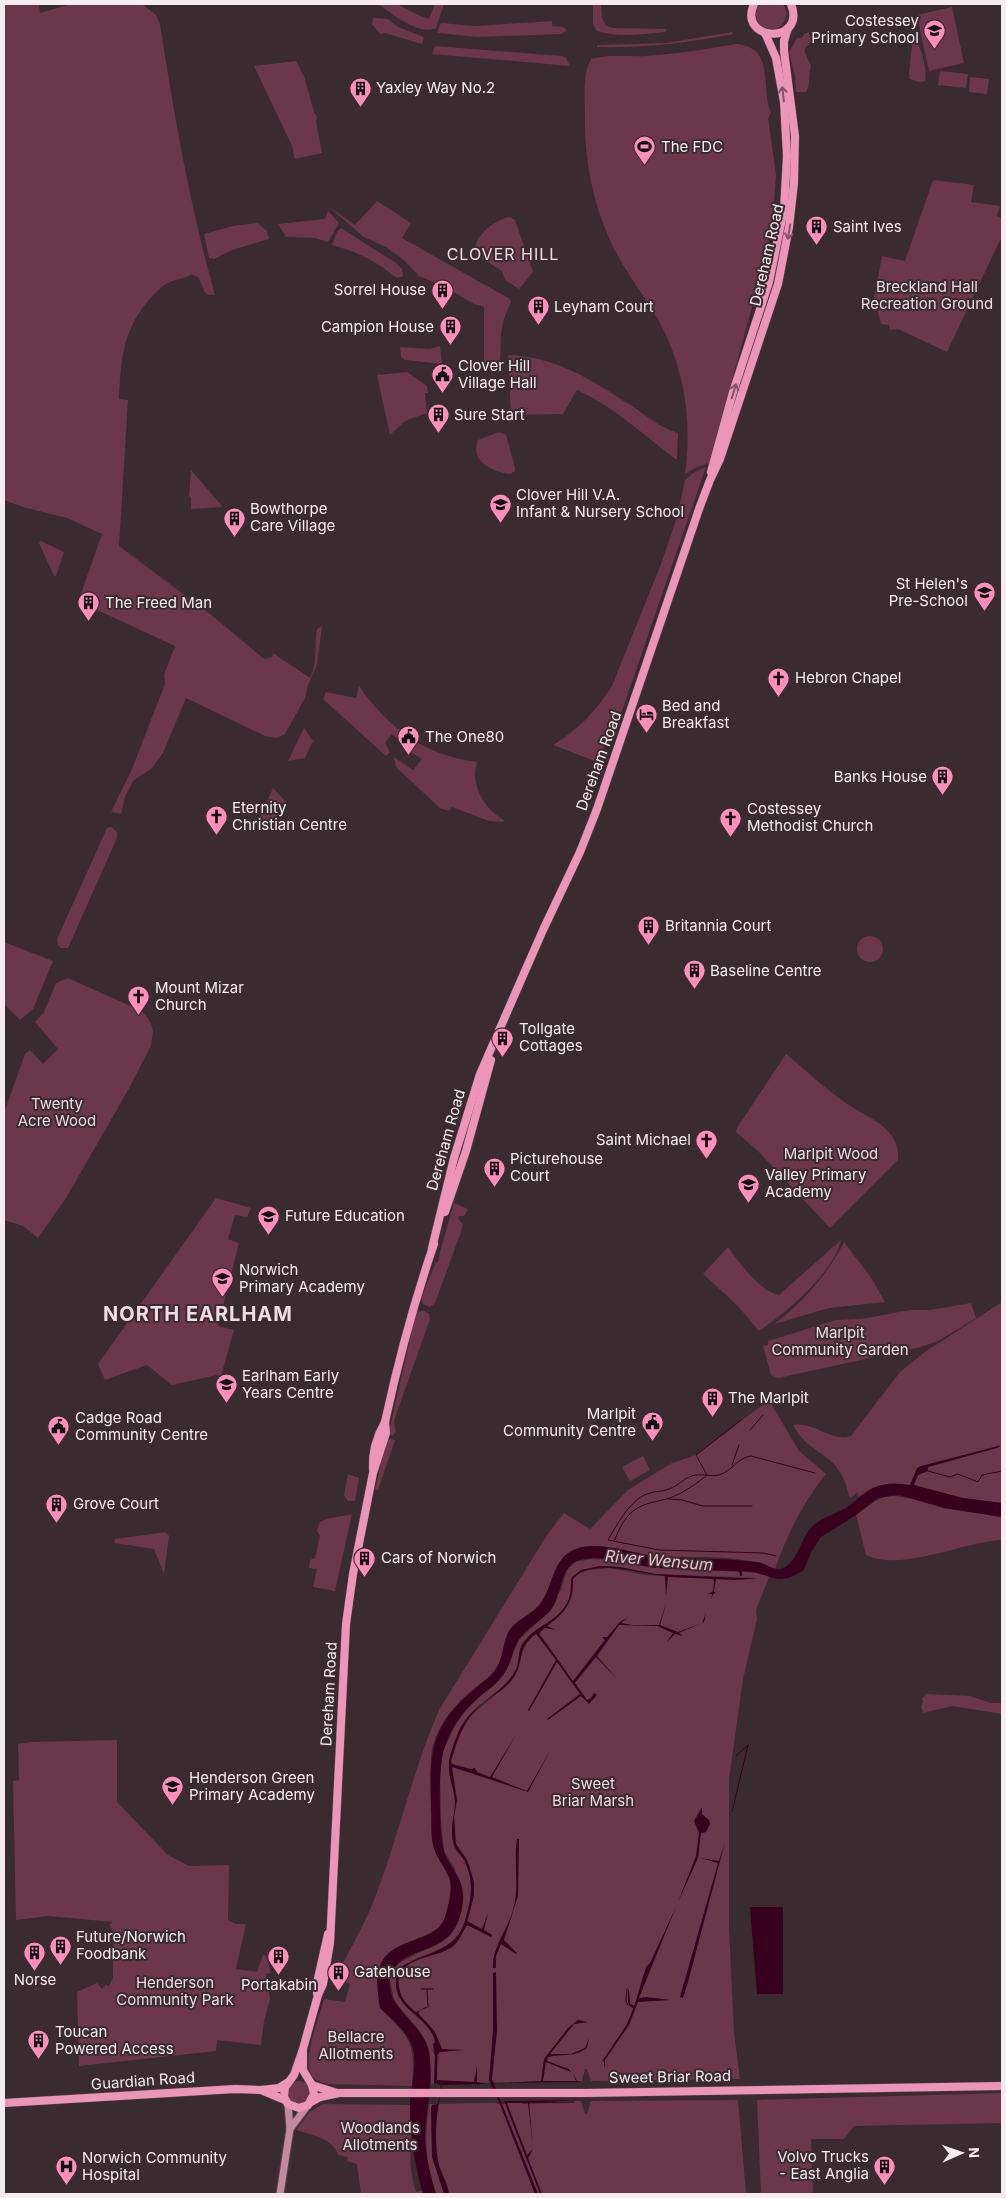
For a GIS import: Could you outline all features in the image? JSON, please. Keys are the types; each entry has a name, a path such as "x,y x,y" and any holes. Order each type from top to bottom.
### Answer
{"highway":[{"name":"Dereham Road","path":"710,480 714,456 774,262 786,189 786,141 781,81 776,58 765,33 756,27 752,19 754,4"},
{"name":"Dereham Road","path":"286,2102 284,2092 303,2049 318,1996 317,1983 332,1918 346,1624 351,1582 374,1473 373,1458 379,1432 385,1422 409,1321 466,1151 495,1043 595,815 710,480 720,459 778,284 793,200 795,161 792,105 784,51 784,41 794,16 791,4"},
{"path":"765,33 775,35 788,28"},
{"path":"786,189 790,182 791,164 795,161"},
{"path":"748,346 756,349"},
{"name":"Dereham Road","path":"303,2049 303,2070 311,2083 314,2094 310,2104"},
{"path":"289,2081 302,2078 311,2083"},
{"name":"Guardian Road","path":"4,2101 140,2096 222,2090 261,2090 279,2088 289,2081"},
{"name":"Sweet Briar Road","path":"311,2083 339,2093"},
{"name":"Sweet Briar Road","path":"310,2104 320,2097 339,2093 439,2094 1002,2086"},
{"name":"Guardian Road","path":"261,2090 286,2102"},
{"path":"286,2102 299,2108 310,2104"}],"main road":[{"name":"Dereham Road","path":"280,2194 290,2129 286,2102"},
{"name":"Dereham Road","path":"290,2129 310,2104"}],"green space":[{"path":"4,4 39,4 40,13 71,4 142,4 156,15 160,24 183,160 215,295 208,295 204,291 199,278 192,274 167,283 147,302 132,325 124,348 119,399 128,400 119,546 215,618 264,659 272,657 273,653 310,678 315,661 317,629 322,626 317,665 308,685 305,698 285,734 277,738 265,736 186,698 163,753 152,768 133,781 125,797 121,814 111,812 132,769 165,684 164,675 175,646 82,603 79,599 102,534 67,518 23,507 4,500"},
{"path":"379,4 397,4 429,19 435,4 444,4 436,28 429,30 406,23"},
{"path":"593,4 601,4 602,18 606,26 613,28 667,29 665,32 631,35 597,31 593,24"},
{"path":"759,4 783,4 786,11 784,22 776,29 764,28 756,17"},
{"path":"952,7 964,63 929,71 917,15"},
{"path":"373,18 388,19 398,27 424,37 422,44 385,33 380,34 372,24"},
{"path":"552,21 552,26 563,27 567,30 562,34 477,37 437,33 441,23 475,26"},
{"path":"732,32 733,34 666,44 632,47 597,47 597,45 666,43"},
{"path":"809,32 811,42 805,48 805,53 811,66 808,86 806,92 796,92 795,76 789,52 797,38 802,38 804,34"},
{"path":"913,36 923,57 925,81 919,82 910,79"},
{"path":"736,44 749,47 757,53 762,61 764,70 771,113 768,118 776,175 772,228 709,463 685,474 688,442 686,410 681,378 676,362 660,323 619,258 597,207 589,171 585,134 585,79 591,59 668,54"},
{"path":"435,46 562,56 566,58 570,66 432,54"},
{"path":"296,61 304,76 317,117 316,122 322,153 295,159 292,146 254,66"},
{"path":"940,71 968,74 966,88 938,85"},
{"path":"970,77 989,79 987,94 969,92"},
{"name":"Breckland Hall Recreation Ground","path":"933,180 974,185 971,202 1000,206 997,216 1002,219 1002,236 947,352 898,329 890,330 889,325 881,324 874,298 882,256 905,261"},
{"path":"377,201 411,223 402,238 510,299 511,302 504,318 497,370 484,370 484,307 474,304 449,289 419,276 405,261 386,247 364,237 328,206 355,225"},
{"path":"328,211 339,223 328,242 315,238 286,237 278,224 325,219"},
{"path":"510,217 515,220 533,272 519,289 505,280 502,271 475,254 477,241 481,235 498,221"},
{"path":"257,223 267,231 269,239 232,250 214,259 209,258 204,234 233,226"},
{"path":"341,228 396,263 402,269 403,276 395,277 365,257 332,245 337,232"},
{"path":"440,346 442,364 405,360 401,357 400,347 430,349"},
{"path":"508,355 543,360 558,365 588,379 659,425 678,433 677,460 617,413 577,390 563,414 511,415"},
{"path":"407,372 427,386 428,393 425,393 427,413 405,421 390,435 377,375"},
{"path":"499,432 506,435 515,468 515,471 510,474 490,468 479,459 477,454 478,440"},
{"path":"706,467 612,740 604,746 597,762 553,745 571,733 586,719 612,686 661,564 677,517 685,480 693,473"},
{"path":"191,470 222,507 191,509 191,497 189,496"},
{"path":"41,541 64,552 56,576 54,576 39,543"},
{"path":"359,686 382,715 410,738 441,754 477,762 475,779 480,796 490,810 504,820 503,822 489,821 452,807 449,811 440,808 396,767 394,757 413,770 422,759 404,748 404,744 392,734 385,743 390,752 386,756 323,699 326,692 356,698"},
{"path":"304,728 313,741 305,758 288,761"},
{"path":"273,788 286,802 278,820 258,822"},
{"path":"111,827 117,832 117,838 68,948 61,948 58,945 57,939 107,828"},
{"path":"870,936 879,940 883,949 879,958 870,962 861,958 857,949 861,940"},
{"path":"4,942 53,961 33,1009 20,1020 4,1004"},
{"name":"Twenty Acre Wood","path":"68,978 144,1013 151,1023 153,1031 151,1046 127,1092 66,1198 38,1238 23,1226 4,1220 4,1113 25,1054 30,1050 43,1064 58,1049 35,1022 44,1012 56,983"},
{"name":"Marlpit Wood","path":"786,1054 836,1096 880,1124 894,1139 897,1149 898,1160 830,1228 758,1151 736,1132"},
{"path":"216,1198 251,1208 247,1217 235,1215 228,1239 239,1243 218,1326 234,1330 221,1376 217,1375 172,1385 147,1365 105,1380 98,1364"},
{"path":"454,1203 468,1209 464,1216 459,1216 458,1219 463,1224 462,1229 435,1303 430,1307 423,1304 421,1298 436,1262 438,1262"},
{"path":"841,1240 837,1252 829,1265 808,1291 759,1331 737,1305 703,1274 728,1247 757,1282 764,1288 779,1295"},
{"path":"844,1242 870,1276 885,1302 829,1308 774,1324 814,1287"},
{"path":"1002,1302 1002,1503 962,1498 903,1484 882,1486 859,1497 857,1492 851,1498 839,1470 832,1462 808,1444 793,1425 808,1426 837,1437 851,1436 900,1372 925,1352"},
{"name":"Marlpit Community Garden","path":"971,1303 976,1318 938,1341 921,1347 778,1378 771,1375 763,1346 768,1345 768,1341 836,1320 862,1319 909,1310 930,1310"},
{"path":"423,1310 429,1314 430,1319 397,1412 394,1422 396,1432 392,1436 389,1432 415,1317 416,1313"},
{"name":"Bellacre Allotments","path":"769,1400 799,1451 826,1474 796,1519 775,1569 745,1560 730,1558 651,1556 594,1546 576,1549 562,1559 542,1602 508,1632 502,1655 494,1671 464,1697 445,1720 435,1738 431,1757 432,1836 434,1849 450,1883 451,1894 442,1925 434,1932 411,1941 391,1953 384,1960 380,1968 378,1979 380,2008 405,2034 409,2042 413,2059 412,2086 327,2084 316,2080 310,2070 310,2050 324,1999 345,2002 350,1984 335,1977 362,1927 376,1895 421,1756 439,1710 547,1535 564,1513 590,1529 628,1490 672,1463 696,1455"},
{"path":"390,1439 395,1440 378,1490 375,1490 386,1442"},
{"path":"643,1456 650,1470 630,1481 622,1467"},
{"path":"348,1474 359,1478 355,1501 348,1501 344,1495"},
{"path":"890,1495 919,1500 944,1508 1002,1517 1002,1540 933,1555 897,1560 881,1559 866,1555 856,1515 872,1503"},
{"path":"352,1514 335,1591 313,1587 317,1569 309,1568 310,1560 315,1558 320,1536 317,1531 320,1522"},
{"path":"166,1532 169,1536 164,1574 154,1549 114,1543 115,1539"},
{"name":"Sweet Briar Marsh","path":"591,1559 610,1560 659,1568 762,1573 769,1577 756,1610 757,1619 743,1679 729,1779 729,1929 734,2032 740,2079 591,2081 587,2069 585,2069 582,2081 458,2083 437,2080 439,2052 436,2036 427,2022 403,1998 399,1991 398,1982 400,1974 411,1963 451,1947 461,1936 467,1922 471,1906 473,1883 467,1860 458,1848 454,1837 455,1803 452,1829 453,1840 455,1848 465,1861 471,1884 469,1907 464,1923 457,1936 448,1944 437,1951 404,1965 398,1973 396,1984 397,1993 406,2007 426,2024 435,2038 433,2049 435,2056 434,2083 431,2085 428,2050 419,2030 394,2001 390,1980 392,1972 399,1963 449,1937 459,1917 455,1869 444,1851 441,1821 440,1776 443,1751 457,1722 466,1710 505,1673 518,1641 539,1621 561,1590 567,1570 575,1562","holes":["610,1566 655,1574 757,1578 738,1580 646,1575 609,1568 581,1571 573,1579 573,1592 565,1610 526,1642 522,1648 519,1666 512,1679 473,1715 460,1733 452,1755 451,1765 455,1800 449,1760 464,1722 507,1682 517,1666 523,1643 563,1609 571,1591 571,1579 581,1570"]},
{"path":"927,1694 970,1696 991,1703 1002,1703 1002,1714 952,1706 923,1713 921,1707 922,1698"},
{"name":"Henderson Community Park","path":"117,1740 117,1802 168,1855 189,1866 229,1865 228,1920 235,1924 246,1924 236,1969 257,1972 263,1955 266,1956 271,1973 266,1974 270,1999 264,2021 261,2045 217,2040 216,2051 79,2066 77,1992 97,1983 102,1989 106,1985 109,1986 113,1978 113,1931 109,1925 113,1922 48,1916 16,1920 13,1781 19,1780 18,1744"},
{"path":"299,2081 307,2085 311,2093 307,2101 299,2105 291,2101 287,2093 291,2085"},
{"path":"1002,2093 1002,2123 854,2126 844,2139 811,2139 813,2194 761,2194 757,2100"},
{"name":"Woodlands Allotments","path":"738,2100 746,2194 361,2194 357,2164 347,2161 348,2157 339,2155 331,2144 326,2141 296,2130 310,2112 323,2104 410,2105 410,2160 416,2192 433,2187 426,2146 429,2104 581,2101 585,2114 587,2114 591,2101"}],"water":[{"name":"River Wensum","path":"1002,1445 928,1467 928,1471 918,1475 914,1485 963,1498 1002,1503 1002,1517 944,1508 899,1495 878,1498 856,1515 821,1537 811,1552 804,1570 794,1576 780,1579 752,1572 742,1571 742,1576 740,1576 739,1571 657,1568 597,1558 577,1561 567,1570 557,1599 550,1611 520,1638 503,1675 459,1718 449,1736 442,1756 440,1821 442,1843 447,1858 462,1886 463,1901 459,1920 451,1933 442,1942 408,1956 399,1963 392,1973 390,1984 397,2004 419,2032 429,2051 431,2073 425,2144 436,2194 423,2194 415,2161 410,2126 414,2053 406,2035 380,2008 377,1987 378,1971 386,1956 394,1949 434,1931 442,1924 446,1914 451,1885 447,1872 433,1845 432,1835 431,1768 432,1756 439,1732 458,1705 497,1668 508,1633 514,1625 536,1609 542,1602 561,1560 568,1553 576,1549 596,1546 618,1548 659,1557 757,1562 780,1569 792,1561 812,1526 846,1508 873,1488 885,1484 910,1485 917,1468 921,1466"},
{"path":"600,1566 620,1567 655,1574 757,1578 738,1580 716,1579 714,1591 716,1593 713,1594 711,1599 712,1594 708,1594 713,1591 713,1579 668,1577 666,1597 665,1576 604,1568 582,1572 573,1579 572,1594 567,1606 547,1626 556,1630 545,1628 539,1633 573,1681 605,1640 602,1637 607,1637 620,1622 628,1617 621,1623 659,1625 667,1601 660,1625 678,1632 700,1624 679,1633 683,1636 675,1634 666,1643 673,1633 657,1626 619,1625 597,1656 617,1679 596,1657 575,1683 587,1700 594,1693 597,1695 589,1704 581,1696 548,1720 580,1694 557,1662 528,1710 556,1660 536,1634 526,1644 517,1671 511,1681 477,1708 459,1737 452,1764 470,1769 475,1768 477,1772 490,1777 517,1733 492,1777 527,1791 551,1749 528,1792 452,1767 457,1800 454,1817 456,1844 467,1860 474,1882 474,1896 467,1921 482,1929 488,1913 484,1930 492,1935 491,1937 467,1925 455,1945 445,1951 417,1960 402,1970 399,1977 401,1995 416,2012 421,2010 418,2013 435,2032 442,2049 464,2050 440,2052 437,2055 437,2080 474,2082 477,2066 477,2082 487,2084 442,2085 437,2115 436,2144 439,2165 449,2194 444,2194 432,2157 431,2108 432,2105 438,2104 441,2085 434,2083 435,2054 433,2044 435,2042 427,2026 402,2001 398,1993 396,1981 397,1971 401,1967 442,1948 455,1939 464,1924 469,1908 471,1893 470,1877 465,1862 454,1845 452,1836 455,1801 449,1764 451,1752 459,1731 472,1712 512,1676 517,1668 521,1646 528,1637 565,1607 570,1596 572,1577 581,1570"},
{"path":"702,1807 702,1814 709,1820 710,1824 706,1832 701,1833 698,1858 678,1902 696,1856 699,1833 694,1821"},
{"path":"517,1839 519,1839 518,1896 504,1940 517,1953 501,1944 496,1956 496,1968 493,1968 497,1946 511,1917 515,1901"},
{"path":"725,1842 683,1998 680,1997 718,1863 700,1858 719,1861"},
{"path":"676,1907 639,1998 670,2000 638,2002 629,2025 605,2060 605,2068 603,2060 627,2024 633,2009 628,2003 628,1991 629,1989 630,2003 634,2007 646,1967 650,1963"},
{"path":"750,1907 783,1907 783,1994 757,1994"},
{"path":"496,1972 497,2031 492,2079 538,2194 535,2194 489,2080 493,2030 493,1973"},
{"path":"578,2020 588,2022 574,2024 550,2054 571,2054 585,2048 589,2038 587,2048 574,2054 548,2057 547,2061 569,2069 571,2072 546,2062 543,2081 576,2081 573,2073 577,2081 581,2082 496,2083 541,2081 544,2059 568,2028"},
{"path":"578,2100 529,2103 533,2148 528,2103 507,2103 527,2155 533,2149 528,2158 542,2194 540,2194 504,2101"}],"waterway":[{"path":"750,1430 763,1415"},
{"name":"River Wensum","path":"614,1541 624,1521 633,1511 647,1504 670,1498 689,1488 707,1475 696,1455 741,1420"},
{"path":"732,1465 739,1445"},
{"name":"River Wensum","path":"776,1556 763,1553 659,1550 608,1540 624,1514 641,1497 673,1488 692,1476 719,1475 728,1471 746,1457 751,1456 815,1473"},
{"path":"928,1471 950,1477 958,1474 978,1482 982,1475 1002,1471"},
{"path":"668,1499 682,1500 703,1506 752,1506"},
{"path":"732,1812 748,1745 736,1756"},
{"path":"421,1989 433,1989"},
{"path":"427,1989 428,2007"},
{"path":"627,1989 626,2001 628,2005 634,2006"},
{"path":"523,2103 574,2102"},
{"path":"497,2103 506,2103"}],"place":[{"name":"Costessey Primary School","path":"935,49"},
{"name":"Yaxley Way No.2","path":"360,107"},
{"name":"The FDC","path":"645,166"},
{"name":"Saint Ives","path":"817,246"},
{"name":"Sorrel House","path":"442,309"},
{"name":"Leyham Court","path":"538,326"},
{"name":"Campion House","path":"450,346"},
{"name":"Clover Hill Village Hall","path":"442,394"},
{"name":"Sure Start","path":"438,434"},
{"name":"Clover Hill V.A. Infant & Nursery School","path":"500,523"},
{"name":"Bowthorpe Care Village","path":"234,537"},
{"name":"St Helen's Pre-School","path":"984,612"},
{"name":"The Freed Man","path":"89,622"},
{"name":"Hebron Chapel","path":"779,697"},
{"name":"Bed and Breakfast","path":"646,734"},
{"name":"The One80","path":"409,756"},
{"name":"Banks House","path":"943,796"},
{"name":"Eternity Christian Centre","path":"216,836"},
{"name":"Costessey Methodist Church","path":"731,837"},
{"name":"Britannia Court","path":"649,945"},
{"name":"Baseline Centre","path":"694,990"},
{"name":"Mount Mizar Church","path":"139,1016"},
{"name":"Tollgate Cottages","path":"503,1057"},
{"name":"Saint Michael","path":"707,1159"},
{"name":"Picturehouse Court","path":"494,1187"},
{"name":"Valley Primary Academy","path":"749,1203"},
{"name":"Future Education","path":"269,1235"},
{"name":"Norwich Primary Academy","path":"223,1298"},
{"name":"Earlham Early Years Centre","path":"226,1404"},
{"name":"The Marlpit","path":"712,1417"},
{"name":"Marlpit Community Centre","path":"652,1442"},
{"name":"Cadge Road Community Centre","path":"59,1446"},
{"name":"Grove Court","path":"57,1523"},
{"name":"Cars of Norwich","path":"365,1577"},
{"name":"Henderson Green Primary Academy","path":"173,1806"},
{"name":"Future/Norwich Foodbank","path":"60,1965"},
{"name":"Norse","path":"35,1971"},
{"name":"Portakabin","path":"279,1976"},
{"name":"Gatehouse","path":"338,1991"},
{"name":"Toucan Powered Access","path":"39,2060"},
{"name":"Volvo Trucks - East Anglia","path":"885,2185"},
{"name":"Norwich Community Hospital","path":"66,2186"}],"district":[{"name":"CLOVER HILL","path":"503,254"},
{"name":"NORTH EARLHAM","path":"198,1314"}]}
